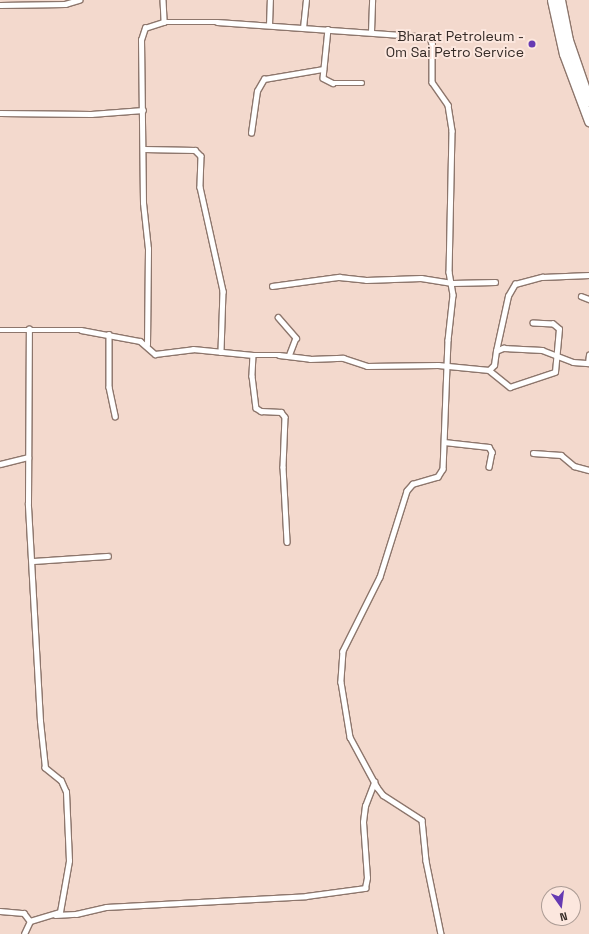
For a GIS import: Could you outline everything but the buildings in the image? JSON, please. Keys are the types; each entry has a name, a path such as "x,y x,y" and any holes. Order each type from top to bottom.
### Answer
{"highway":[{"path":"552,0 564,54 589,121"},
{"path":"560,0 568,40 589,101"}],"street":[{"path":"0,5 65,4 78,0"},
{"path":"163,0 164,22"},
{"path":"269,25 270,0"},
{"path":"303,28 306,0"},
{"path":"372,0 372,32"},
{"path":"147,345 148,256 143,203 144,149 141,40 145,28 164,22 269,25 425,36 432,39 432,82 448,105 452,131 449,272 452,282 453,295 442,474 418,482 409,488 380,577 343,651 341,682 347,727 354,746 374,782 383,795 422,820 426,861 442,934"},
{"path":"328,29 323,78 328,82 362,83"},
{"path":"251,133 257,91 264,79 323,69"},
{"path":"0,112 91,114 143,110"},
{"path":"144,149 195,150 201,156 200,187 223,291 221,352"},
{"path":"489,370 494,365 508,296 515,284 542,276 589,275"},
{"path":"272,286 339,277 366,280 421,278 452,282 495,282"},
{"path":"581,296 589,299"},
{"path":"278,317 296,338 289,356"},
{"path":"0,330 71,329 109,334 140,341 147,345 155,354 186,350 289,356 310,359 343,358 367,366 448,366 489,370 499,376 507,386 514,387 552,374 558,356 560,333 557,326 533,323"},
{"path":"29,330 28,457 43,757 45,768 64,785 69,861 63,906 53,915"},
{"path":"109,334 109,387 115,416"},
{"path":"496,351 503,348 542,350 573,362 589,363 589,355"},
{"path":"254,355 252,382 256,408 261,411 281,412 285,417 283,467 287,542"},
{"path":"444,442 489,447 492,452 489,467"},
{"path":"533,453 561,455 574,466 589,470"},
{"path":"0,464 28,457"},
{"path":"32,561 108,556"},
{"path":"30,921 53,915 76,914 106,907 290,897 365,888 367,878 363,822 365,806 374,782"},
{"path":"0,911 21,912 30,921"},
{"path":"24,934 30,921"}],"place":[{"name":"Bharat Petroleum - Om Sai Petro Service","path":"532,44"}]}
